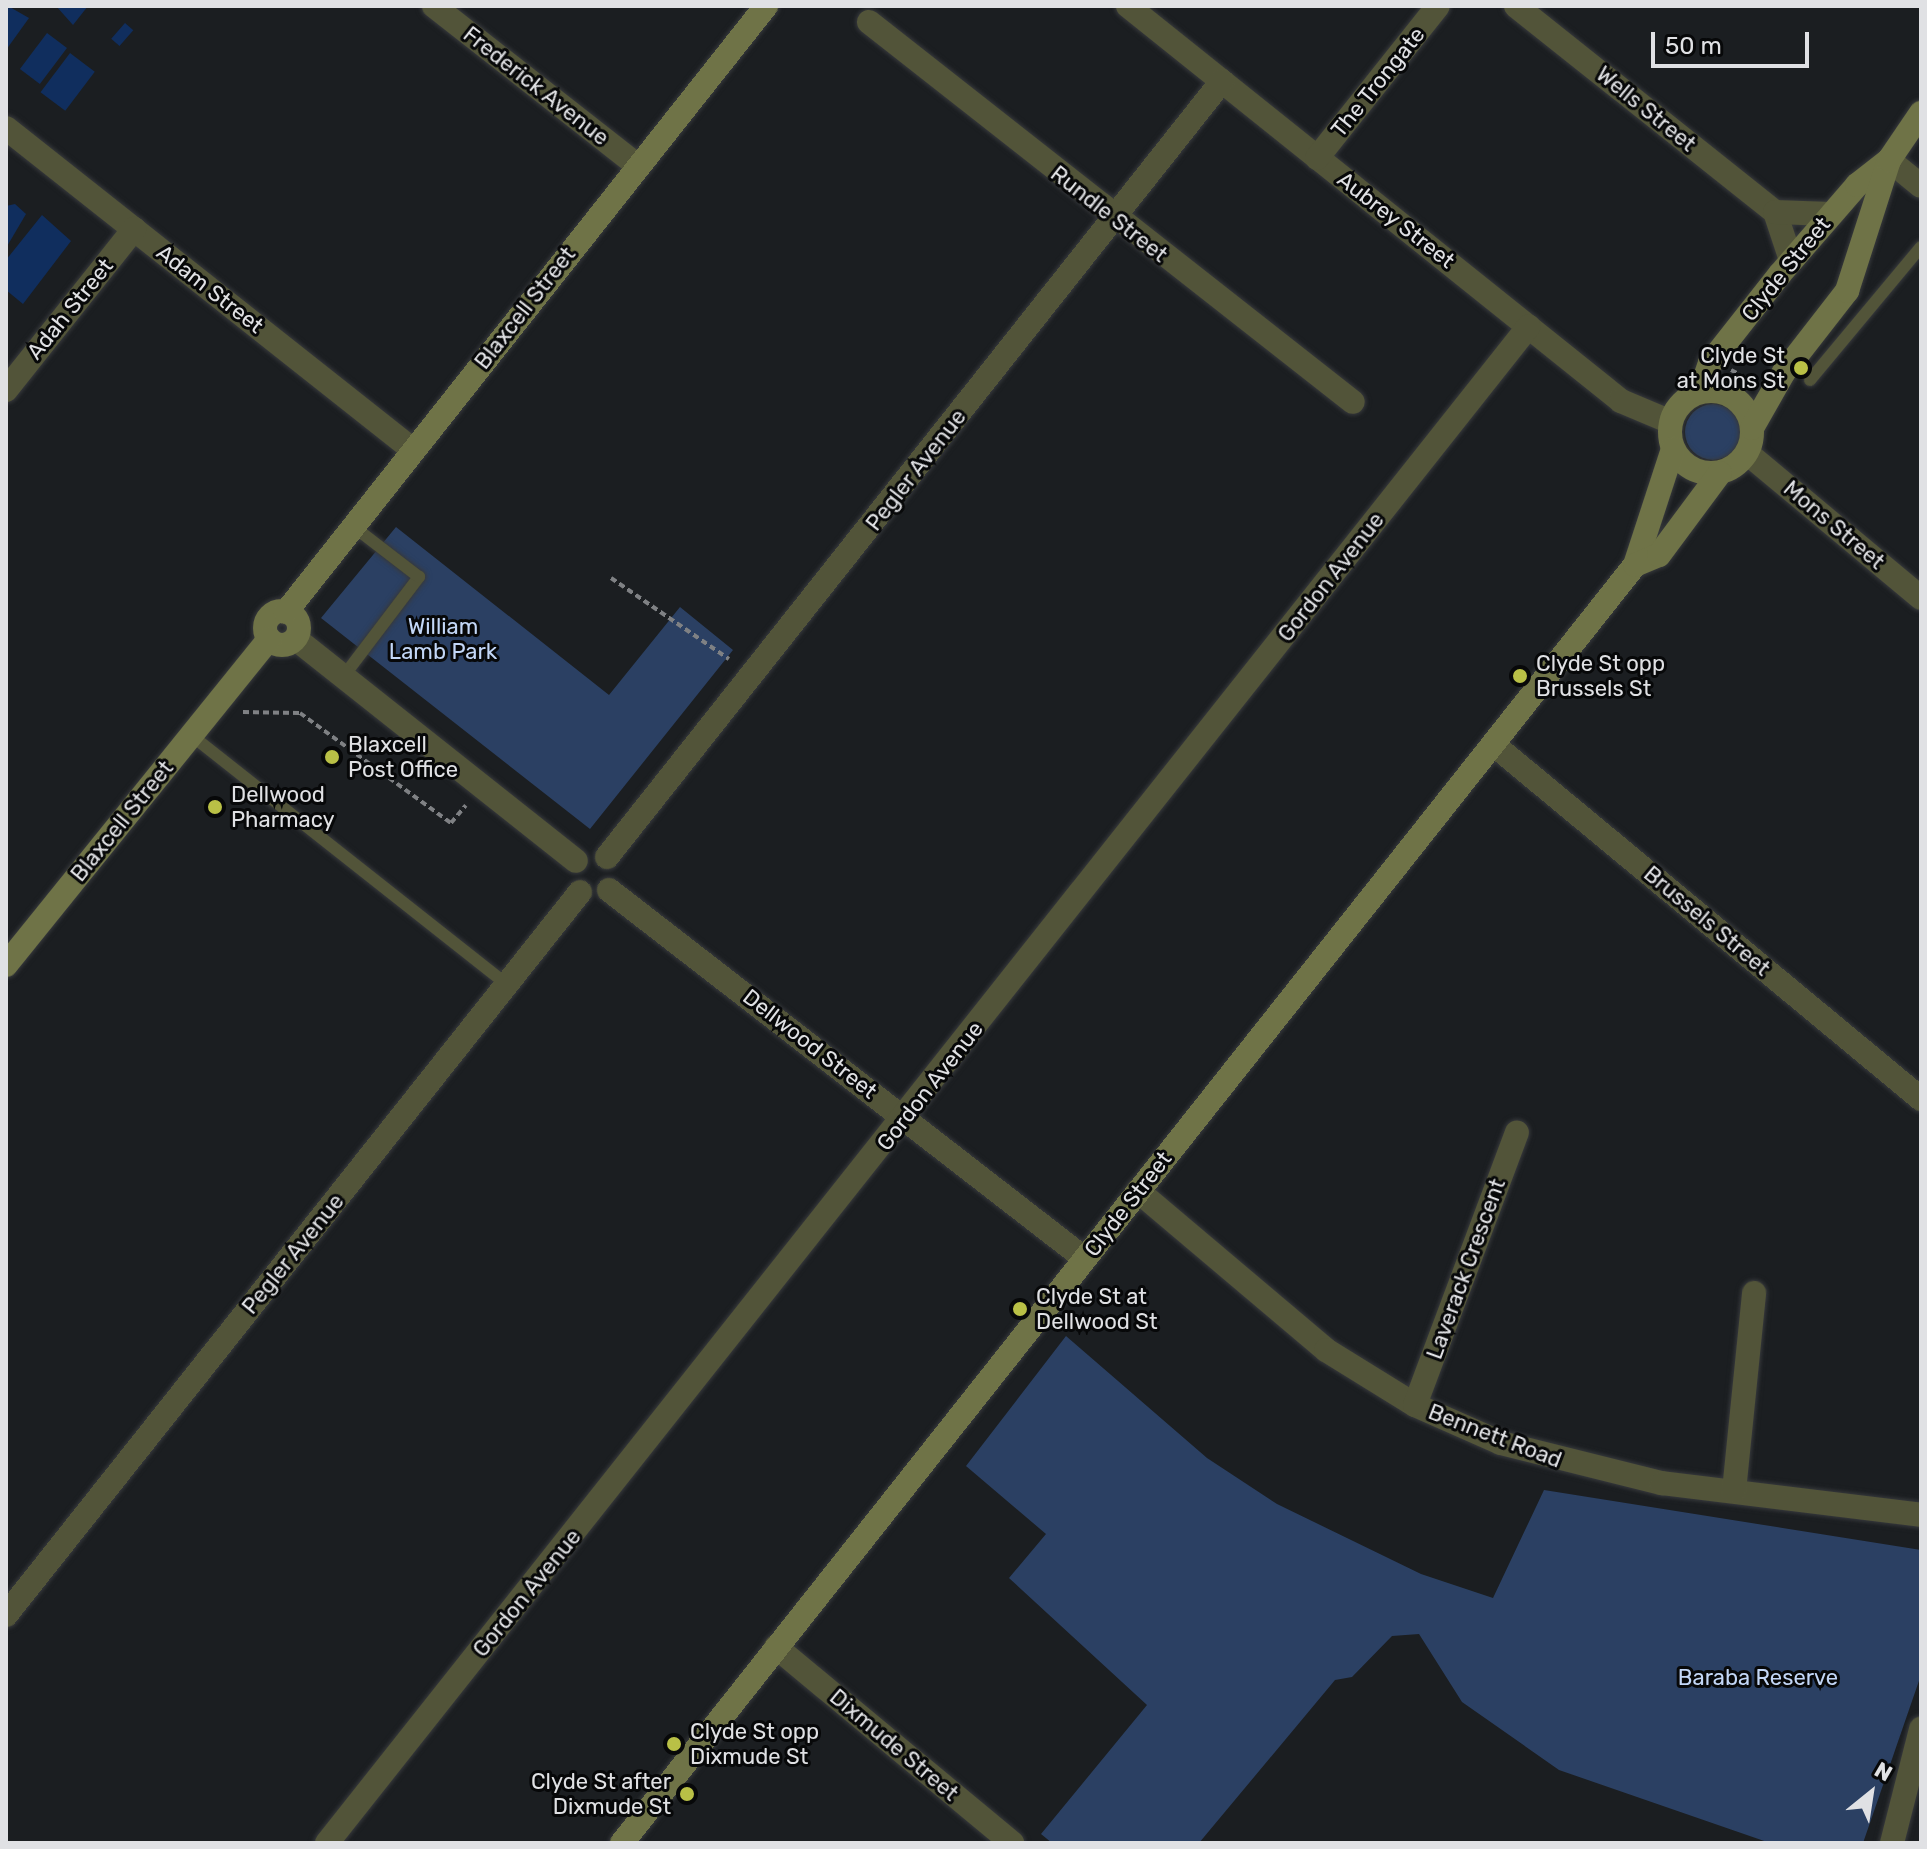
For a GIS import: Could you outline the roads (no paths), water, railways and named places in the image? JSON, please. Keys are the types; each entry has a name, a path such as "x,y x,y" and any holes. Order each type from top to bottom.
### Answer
{"main road":[{"name":"Blaxcell Street","path":"286,612 766,6"},
{"name":"Clyde Street","path":"1700,392 1710,363 1791,260 1831,214 1889,160 1921,113"},
{"name":"Clyde Street","path":"1752,428 1784,372 1847,291 1889,160"},
{"path":"1700,392 1728,395 1752,428 1747,453 1720,473 1692,469 1673,449 1671,422 1681,403 1700,392"},
{"name":"Clyde Street","path":"622,1843 1635,565 1673,449"},
{"name":"Clyde Street","path":"1635,565 1659,555 1720,473"},
{"path":"286,612 298,621 296,639 280,645 269,639 268,619 286,612"},
{"name":"Blaxcell Street","path":"6,965 269,639"}],"street":[{"name":"Frederick Avenue","path":"434,6 638,166"},
{"name":"Aubrey Street","path":"1128,6 1621,401 1671,422"},
{"name":"The Trongate","path":"1317,158 1438,6"},
{"name":"Wells Street","path":"1516,6 1775,212"},
{"name":"Rundle Street","path":"869,22 1114,218 1353,402"},
{"name":"Pegler Avenue","path":"607,857 1222,81"},
{"name":"Adam Street","path":"6,128 413,450"},
{"path":"1889,160 1921,186"},
{"path":"1791,260 1775,212 1831,214"},
{"name":"Adah Street","path":"6,390 134,229"},
{"name":"Gordon Avenue","path":"327,1843 905,1118 1529,326"},
{"name":"Mons Street","path":"1747,453 1921,598"},
{"path":"296,639 576,861"},
{"name":"Brussels Street","path":"1493,744 1921,1099"},
{"path":"592,853 607,857 616,876 609,890 580,892 571,873 576,861 592,853"},
{"name":"Dellwood Street","path":"609,890 1085,1259"},
{"name":"Pegler Avenue","path":"6,1615 580,892"},
{"name":"Laverack Crescent","path":"1415,1405 1517,1132"},
{"name":"Bennett Road","path":"1138,1191 1326,1350 1415,1405 1555,1461 1734,1491 1921,1515"},
{"path":"1734,1491 1754,1293"},
{"name":"Dixmude Street","path":"776,1647 1012,1843"},
{"path":"1892,1843 1921,1729"}],"lane":[{"path":"1810,380 1921,247"},
{"path":"343,677 419,577 354,527"},
{"path":"191,735 507,985"}],"place":[{"name":"Clyde St at Mons St","path":"1801,368"},
{"name":"Clyde St opp Brussels St","path":"1520,676"},
{"name":"Blaxcell Post Office","path":"332,757"},
{"name":"Dellwood Pharmacy","path":"215,807"},
{"name":"Clyde St at Dellwood St","path":"1020,1309"},
{"name":"Clyde St opp Dixmude St","path":"674,1744"},
{"name":"Clyde St after Dixmude St","path":"687,1794"}],"park label":[{"name":"William Lamb Park","path":"443,638"},
{"name":"Baraba Reserve","path":"1758,1678"}]}
